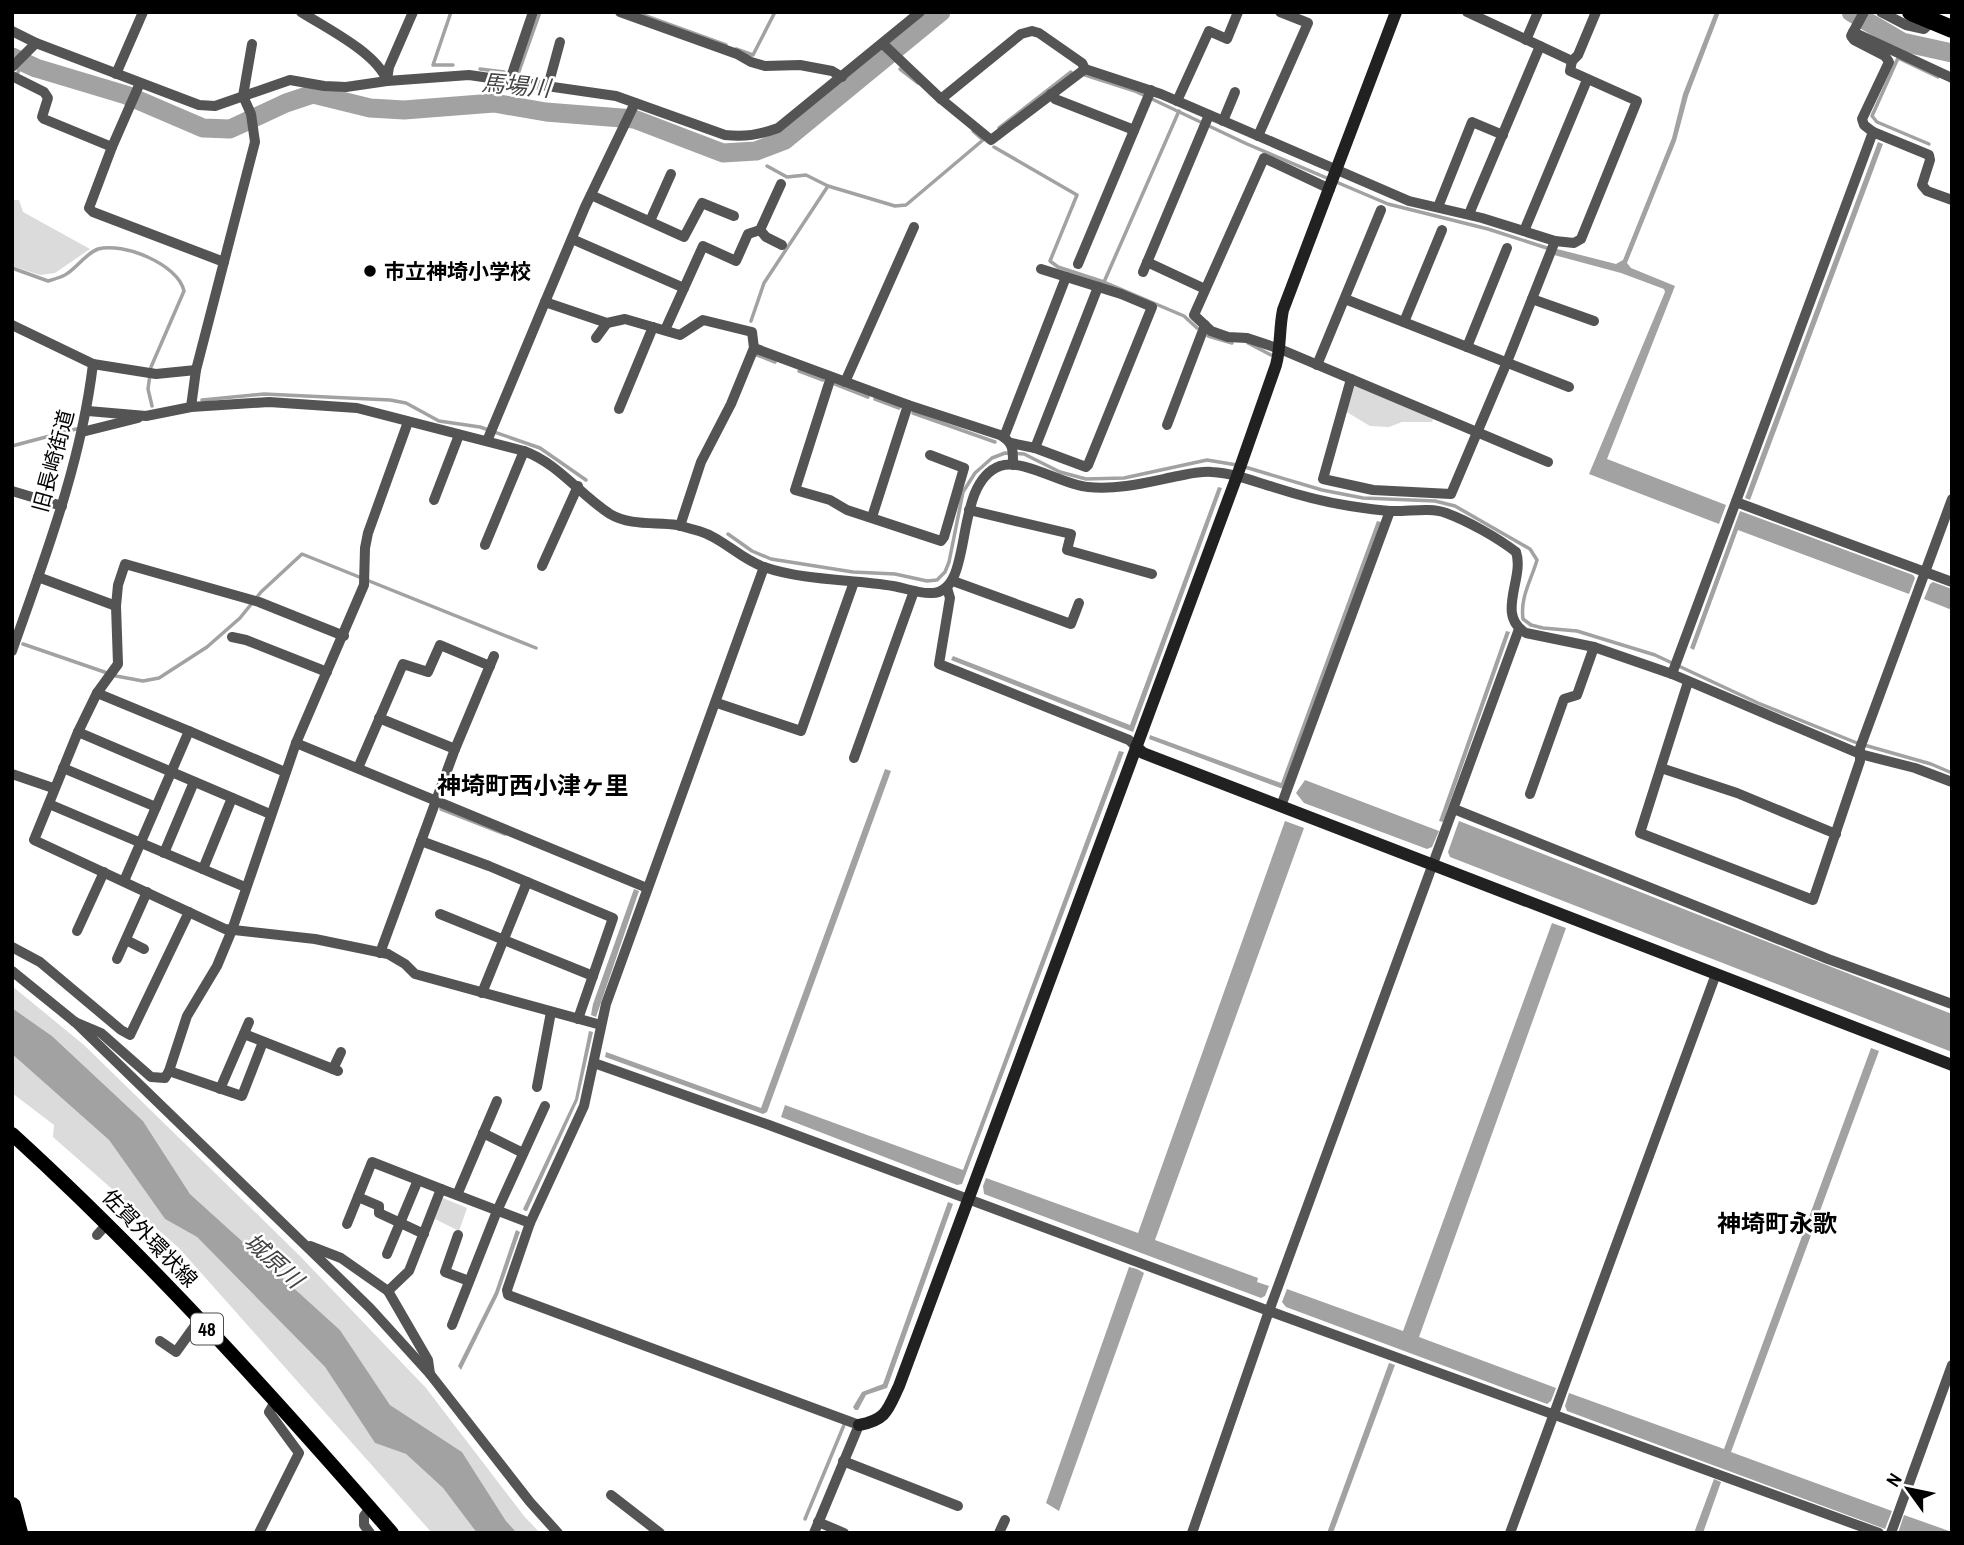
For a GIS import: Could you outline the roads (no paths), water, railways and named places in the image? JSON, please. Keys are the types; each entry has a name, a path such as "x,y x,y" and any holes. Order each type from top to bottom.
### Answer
{"highway":[{"path":"1911,12 1952,29"},
{"path":"12,1508 19,1533"}],"main road":[{"name":"佐賀外環状線","path":"12,1134 77,1193 102,1230 199,1320 276,1400 392,1533"}],"street":[{"path":"116,74 143,12"},
{"path":"301,12 383,69 387,81"},
{"path":"387,81 390,67 413,12"},
{"path":"510,80 533,12"},
{"path":"621,12 737,54 751,62 765,66 800,65 832,71 842,77"},
{"path":"12,31 116,74 138,87 199,105 215,106 290,80 346,87 468,75 598,92 725,135 744,137 778,128 920,12"},
{"path":"1177,101 1209,31 1227,39 1238,12"},
{"path":"1258,136 1308,23 1280,12"},
{"path":"764,567 606,1004 584,1106 530,1223 507,1290 508,1295 859,1425 875,1422 886,1413 899,1385 1238,474 1280,349 1283,310 1396,12"},
{"path":"1526,40 1538,12"},
{"path":"1548,462 1280,349 1247,338 1227,337 1211,331 1194,316 1264,158 1409,201 1469,214 1555,241 1574,243 1581,239 1637,101 1570,71 1572,61 1578,55 1596,12"},
{"path":"1864,12 1851,36 1885,56 1889,62 1863,119 1864,125 1873,132 1929,155 1930,160 1922,185 1927,191 1952,200"},
{"path":"1881,12 1906,25 1924,29 1933,22"},
{"path":"1471,13 1572,61"},
{"path":"941,99 1021,34 1032,31 1082,63 1085,69 1149,94 1177,101 1207,120 1223,121 1258,136 1333,180"},
{"path":"1853,32 1952,78"},
{"path":"548,86 560,41"},
{"path":"12,67 36,43"},
{"path":"191,407 196,370 255,142 255,127 243,96 252,44"},
{"path":"883,44 941,99 990,140 1085,69"},
{"path":"1469,214 1540,46"},
{"path":"16,78 44,92 48,98 42,117 44,119 112,147"},
{"path":"1524,231 1587,80"},
{"path":"138,87 89,208 93,212 224,262"},
{"path":"1223,121 1236,92"},
{"path":"1051,94 1055,99 1134,130"},
{"path":"1078,264 1149,94"},
{"path":"487,441 572,239 635,103"},
{"path":"1205,289 1145,267 1207,120"},
{"path":"1438,207 1472,122 1503,135"},
{"path":"1674,668 1873,132"},
{"path":"650,221 671,174"},
{"path":"665,330 703,246 736,261 748,234 760,230 781,184"},
{"path":"592,195 684,237 702,203 734,216"},
{"path":"1317,365 1381,210"},
{"path":"845,382 914,228"},
{"path":"760,230 766,237 782,245"},
{"path":"1404,323 1442,230"},
{"path":"572,239 684,288"},
{"path":"1351,379 1322,479 1373,489 1451,494 1555,241"},
{"path":"1467,347 1507,248"},
{"path":"1041,269 1152,307 1085,477"},
{"path":"831,377 795,490 830,500 847,510 940,541 964,500 985,477 1001,466 1011,450 1066,277"},
{"path":"1035,448 1098,287"},
{"path":"1345,299 1569,387"},
{"path":"1532,299 1594,321"},
{"path":"545,302 607,323 625,319 680,335 703,320 752,332 754,348 731,404 701,462 680,526"},
{"path":"596,338 607,323"},
{"path":"12,325 93,364 151,374 196,370"},
{"path":"1167,425 1205,325"},
{"path":"619,408 653,327"},
{"path":"754,348 908,405 1011,450 1085,477"},
{"name":"旧長崎街道","path":"12,651 62,506 88,411 93,364"},
{"path":"82,432 191,407 269,402 357,408 540,457 611,515 626,520 680,526 704,533 723,542 740,556 764,567 935,594 950,585 1071,624 1080,603"},
{"path":"872,517 908,405"},
{"path":"88,411 146,416"},
{"path":"75,1022 101,1033 151,1077 165,1078 187,1016 217,967 232,930 296,743 344,636 365,581 368,533 408,422"},
{"path":"434,500 459,435"},
{"path":"1011,450 1035,448 1107,488 1201,472 1238,474 1306,497 1390,511 1427,510 1445,513 1516,552 1519,570 1511,600 1513,617 1519,629 1538,637 1594,647 1674,668 1688,682 1952,782"},
{"path":"485,545 524,451"},
{"path":"930,455 964,468 958,569 950,585 939,664 1129,740 1143,753 1952,1065"},
{"path":"542,566 578,486"},
{"path":"12,491 62,506"},
{"path":"1688,682 1640,833 1813,900 1860,761 1861,747 1952,499"},
{"path":"964,500 1071,534 1068,550 1152,574"},
{"path":"1735,502 1952,582"},
{"path":"1281,806 1390,511"},
{"path":"344,636 247,598 125,564 118,585 116,606 118,664 97,693 78,732 34,840 232,930 315,939 388,954 415,974 601,1025"},
{"path":"38,577 116,606"},
{"path":"720,704 801,731 854,582"},
{"path":"854,758 914,591"},
{"path":"1192,1533 1269,1311 1519,629"},
{"path":"232,637 327,672"},
{"path":"358,768 403,664 428,672 440,645 492,661 455,749 380,953"},
{"path":"1530,794 1564,699 1577,695 1594,647"},
{"path":"97,693 285,772"},
{"path":"379,718 455,749"},
{"path":"124,881 189,731"},
{"path":"78,732 270,814"},
{"path":"296,743 648,888"},
{"path":"63,768 156,807"},
{"path":"1661,768 1737,793 1836,834"},
{"path":"12,774 53,788"},
{"path":"164,853 194,782"},
{"path":"203,869 232,798"},
{"path":"49,804 245,887"},
{"path":"1454,809 1815,953 1952,1004"},
{"path":"421,841 614,918 578,1019"},
{"path":"77,931 104,872"},
{"path":"482,993 527,882"},
{"path":"117,959 147,892"},
{"path":"12,947 40,962 121,1030 131,1035 188,912"},
{"path":"440,914 593,976"},
{"path":"126,940 144,949"},
{"path":"12,971 75,1022 370,1308 430,1374 530,1502 558,1533"},
{"path":"1510,1533 1716,974"},
{"path":"537,1087 551,1012"},
{"path":"220,1089 249,1022"},
{"path":"244,1034 336,1070 341,1052"},
{"path":"169,1070 242,1096 263,1042"},
{"path":"594,1063 1879,1533"},
{"path":"457,1195 497,1101"},
{"path":"452,1325 497,1211 545,1106"},
{"path":"483,1133 523,1153"},
{"path":"347,1224 372,1162 530,1223"},
{"path":"387,1254 418,1180"},
{"path":"388,1291 409,1271 441,1189"},
{"path":"358,1197 379,1206 379,1213 424,1234"},
{"path":"458,1235 445,1272 469,1281"},
{"path":"305,1244 341,1258 388,1291 428,1360 430,1374"},
{"path":"160,1340 176,1352 199,1320"},
{"path":"1891,1533 1952,1365"},
{"path":"259,1533 299,1453 269,1412 276,1400"},
{"path":"814,1533 859,1425"},
{"path":"843,1461 958,1506"},
{"path":"611,1495 660,1533"},
{"path":"370,1508 364,1516 364,1525 370,1533"},
{"path":"999,1533 1005,1520"},
{"path":"818,1522 844,1533"}],"waterway":[{"path":"451,12 433,65 453,65"},
{"path":"518,74 540,12"},
{"path":"635,12 726,45"},
{"path":"736,49 753,55 775,12"},
{"path":"899,12 904,12"},
{"name":"馬場川","path":"12,57 36,68 126,95 203,128 230,129 286,103 313,94 370,108 404,110 494,103 546,112 634,119 723,153 756,151 785,140 941,12"},
{"name":"馬場川","path":"1851,12 1902,42 1952,53"},
{"path":"1929,144 1877,122 1872,116 1898,58 1938,77"},
{"path":"17,75 22,61"},
{"path":"480,69 504,72"},
{"path":"900,69 918,83"},
{"path":"999,128 1071,72"},
{"path":"1085,75 1135,91 1247,144 1388,204 1488,229 1550,249"},
{"path":"1179,111 1104,282 1184,316 1197,328"},
{"path":"767,166 787,177 806,175 828,186 895,206 906,205 983,140 973,131"},
{"path":"994,147 1077,195 1050,261 1058,267 1104,282"},
{"path":"751,321 764,283 828,186"},
{"path":"12,268 48,281 66,274 94,251 109,248 135,252 172,272 184,291 151,367 148,389 152,406"},
{"path":"1208,336 1232,343"},
{"path":"1248,343 1271,355"},
{"path":"757,355 775,362"},
{"path":"799,371 823,380"},
{"path":"835,384 868,397"},
{"path":"202,400 264,394 406,403 439,421 480,427 540,448 586,480"},
{"path":"875,399 899,408"},
{"path":"913,413 995,442"},
{"path":"12,446 76,429"},
{"path":"728,534 752,551 771,559 853,572 937,580 945,572 949,562 963,492 975,473 992,458 1005,453 1024,454 1060,472 1086,479 1124,478 1207,460 1237,465"},
{"path":"1245,467 1322,490 1363,498 1435,501 1455,506 1530,549 1537,560 1522,611 1523,619 1531,625 1577,631 1655,655 1758,703 1857,743 1931,764 1952,773"},
{"path":"23,644 116,676 143,681 159,678 207,647 240,618 261,592 302,554 536,648"},
{"path":"441,809 505,834"},
{"path":"805,1519 844,1425"}],"place":[{"name":"市立神埼小学校","path":"370,271"}],"district":[{"name":"神埼町西小津ヶ里","path":"533,785"},
{"name":"神埼町永歌","path":"1777,1223"}],"water label":[{"name":"城原川","path":"274,1260"}]}
